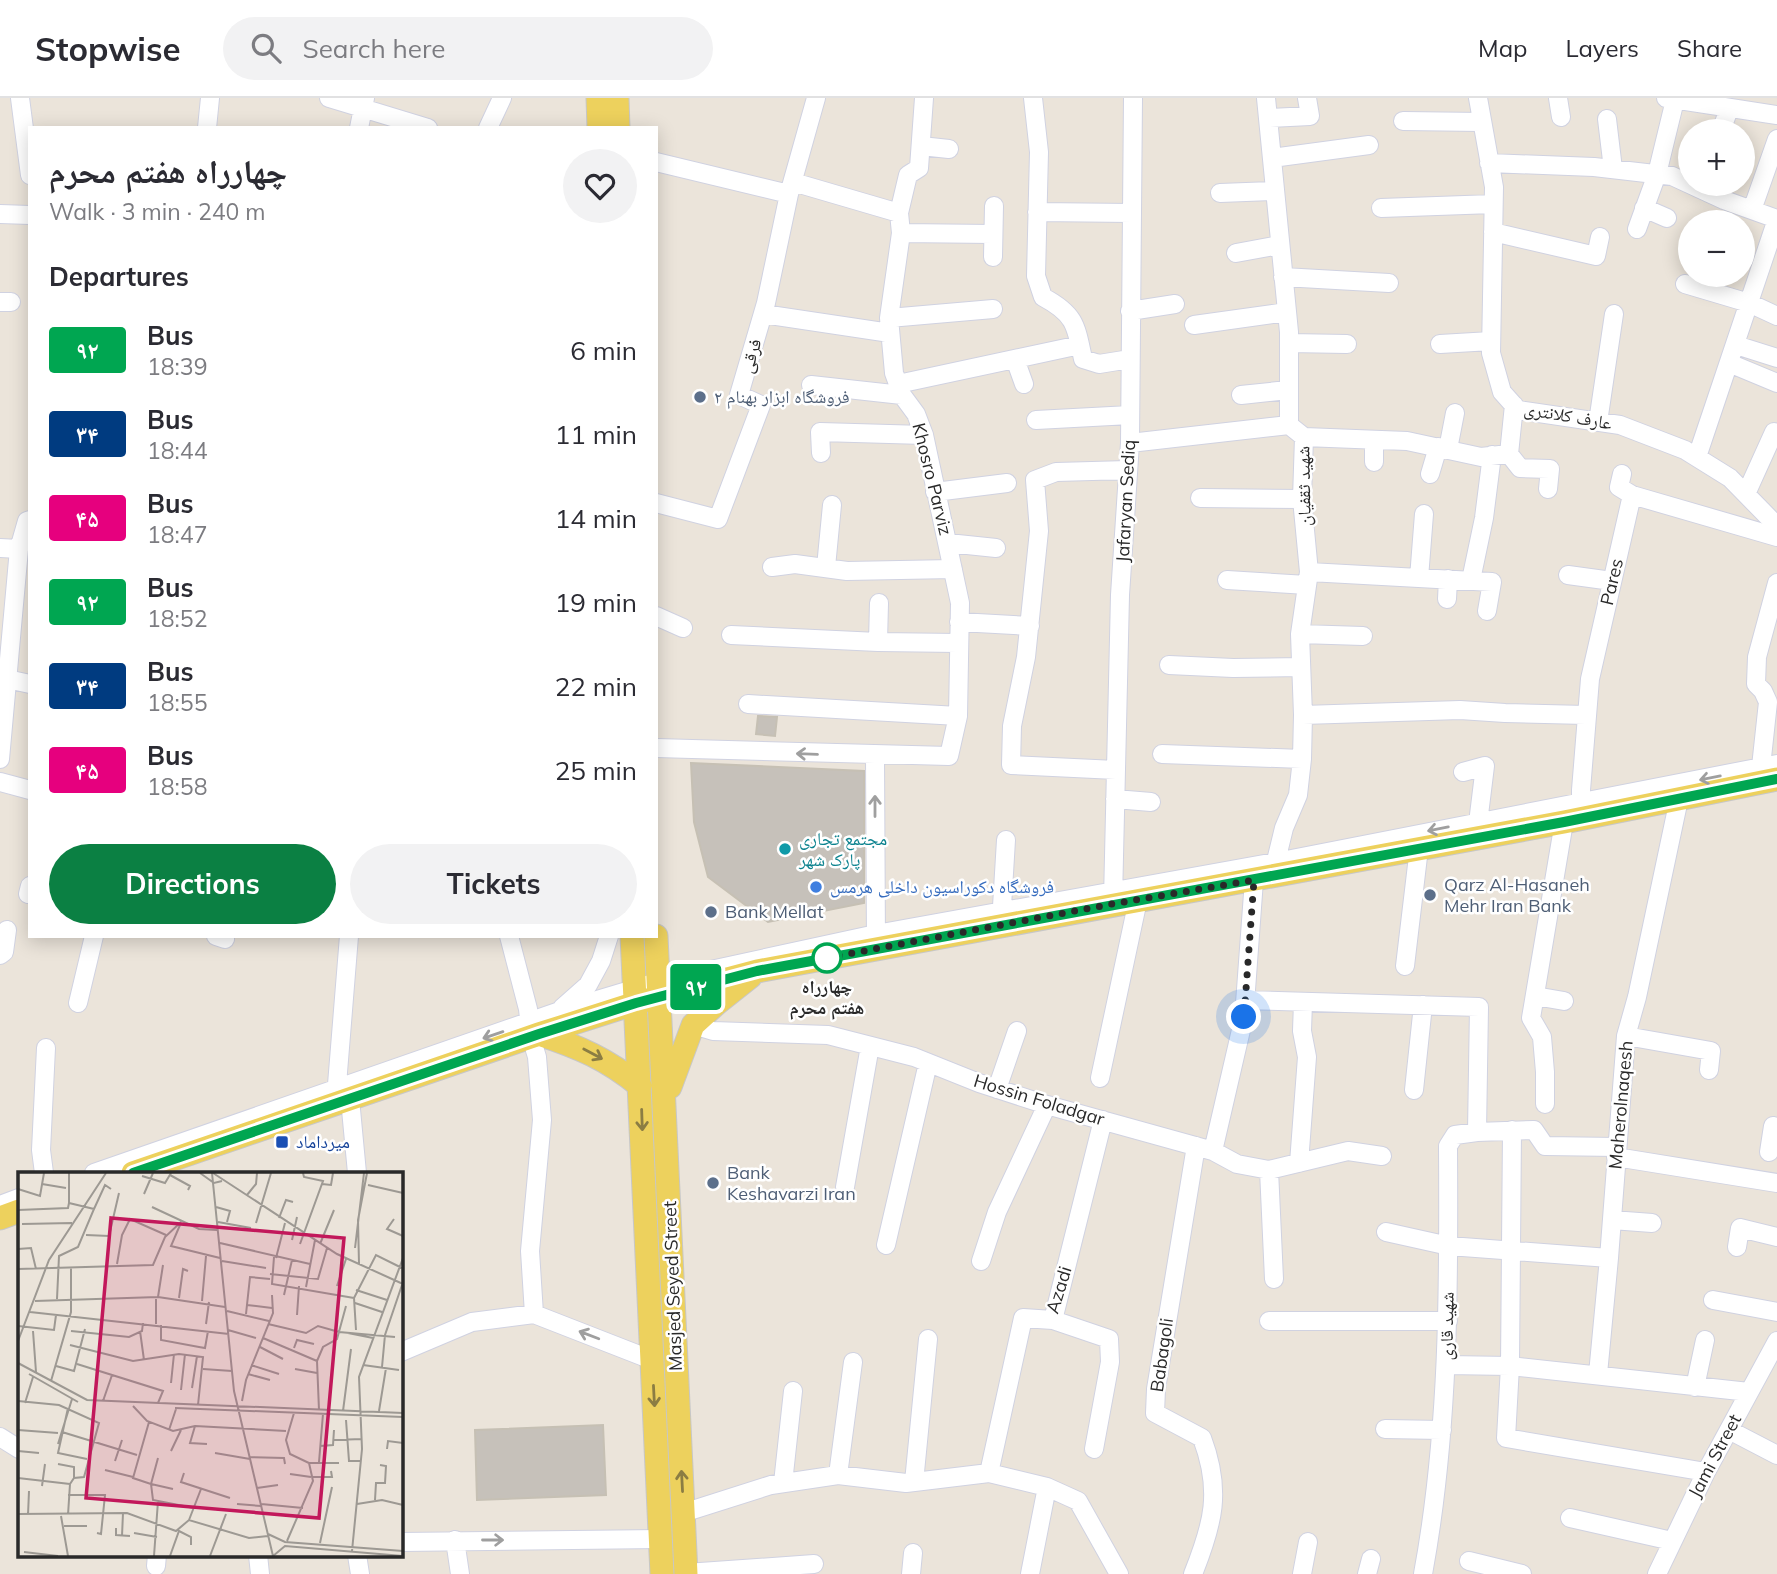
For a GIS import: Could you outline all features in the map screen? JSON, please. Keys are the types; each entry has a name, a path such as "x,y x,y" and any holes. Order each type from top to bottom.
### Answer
{"main road":[{"path":"598,98 599,126"},
{"path":"617,98 618,126"},
{"path":"140,1172 160,1169 341,1097 660,989 757,971 876,941 1113,898 1138,900 1268,873 1419,848 1477,829 1679,799 1768,774"},
{"name":"Masjed Seyed Street","path":"632,938 662,1574"},
{"name":"Masjed Seyed Street","path":"656,938 686,1574"},
{"path":"665,1104 693,1026 757,971"},
{"path":"533,1031 583,1049 617,1067 640,1086"},
{"path":"0,1218 18,1211"}],"street":[{"path":"20,98 28,160"},
{"path":"207,126 210,98"},
{"path":"329,98 364,103 419,126"},
{"path":"489,126 502,98"},
{"name":"فرقی","path":"658,504 718,519 761,405 739,395 763,314 791,188 816,98"},
{"name":"Khosro Parviz","path":"875,756 949,756 958,716 960,603 924,435 894,373 890,326 901,233 899,213 908,176 919,168 924,98"},
{"path":"1033,98 1039,152 1036,275 1043,297 1057,304 1071,317 1083,359 1098,364 1130,359"},
{"name":"Jafaryan Sediq","path":"1113,898 1120,595 1130,443 1133,98"},
{"name":"شهید ثقفیان","path":"1205,1149 1246,1000 1268,873 1298,795 1302,759 1300,634 1308,579 1303,499 1304,438 1289,425 1287,312 1266,98"},
{"path":"1268,118 1310,116 1307,98"},
{"name":"عارف کلانتری","path":"1479,98 1494,187 1491,353 1503,392 1518,410 1620,425 1685,450 1730,478 1777,526"},
{"path":"1558,98 1561,117"},
{"path":"1637,229 1657,174 1671,99 1777,115"},
{"path":"359,126 364,103"},
{"path":"1725,119 1729,109"},
{"path":"1607,119 1613,169"},
{"path":"1403,121 1482,122"},
{"path":"1272,158 1369,145"},
{"path":"921,146 949,149"},
{"path":"1722,196 1752,210 1769,184 1775,148"},
{"path":"658,162 791,188 899,213"},
{"path":"1489,163 1562,174 1613,169 1678,178"},
{"path":"1220,193 1275,191"},
{"path":"1381,208 1493,204"},
{"path":"993,257 994,206"},
{"path":"1644,208 1667,218"},
{"path":"1696,457 1749,303 1772,253 1777,219 1755,211"},
{"path":"1037,212 1132,213"},
{"path":"0,215 28,215"},
{"path":"1493,232 1596,256 1600,237"},
{"path":"901,233 993,234"},
{"path":"1236,253 1280,245"},
{"path":"1283,277 1389,283"},
{"path":"1695,287 1749,303 1777,316"},
{"path":"1130,311 1175,304"},
{"path":"763,314 890,326 993,309"},
{"path":"1194,325 1287,312"},
{"path":"1598,422 1614,314"},
{"path":"1440,344 1491,341"},
{"path":"1289,343 1347,344"},
{"path":"811,385 900,389 1080,345"},
{"path":"1736,345 1777,358"},
{"path":"1015,359 1024,384"},
{"path":"1729,363 1777,383"},
{"path":"1241,395 1288,390"},
{"path":"1471,580 1484,518 1514,405"},
{"path":"1430,474 1443,448 1455,413"},
{"path":"1036,420 1130,415"},
{"path":"1130,443 1289,425"},
{"path":"821,453 820,432 924,435"},
{"path":"1746,494 1774,432"},
{"path":"1304,438 1407,440 1481,457 1500,454 1520,468 1550,469 1548,489"},
{"path":"1374,440 1374,462"},
{"path":"1116,770 1011,765 1012,726 1026,657 1039,531 1035,480 1055,472 1128,470"},
{"path":"1622,474 1619,487 1632,495 1777,537"},
{"path":"936,492 1007,483"},
{"name":"Pares","path":"1545,1104 1542,1037 1531,1018 1576,815 1590,679 1632,495"},
{"path":"1200,498 1303,499"},
{"path":"826,567 832,505"},
{"path":"1419,578 1424,514"},
{"path":"0,759 19,549 28,518"},
{"path":"948,542 996,548"},
{"path":"0,548 19,549"},
{"path":"772,567 795,564 847,571 953,569"},
{"path":"1568,575 1612,581"},
{"path":"1227,580 1419,578 1492,582 1487,611"},
{"path":"1447,599 1448,579"},
{"path":"1576,815 1768,774 1768,702 1756,684 1757,657 1770,637 1777,583"},
{"path":"878,642 880,603"},
{"path":"658,617 683,628"},
{"path":"959,622 1030,626"},
{"path":"1300,634 1363,636"},
{"path":"731,635 958,643"},
{"path":"1169,665 1233,660 1301,667"},
{"path":"7,679 28,684"},
{"path":"748,704 958,716"},
{"path":"1303,715 1460,710 1586,715"},
{"path":"658,748 875,756 876,941 660,989"},
{"path":"1162,754 1302,759"},
{"path":"1113,898 1268,873 1477,829 1485,766 1463,772"},
{"path":"0,782 28,789"},
{"path":"1115,799 1152,802"},
{"name":"Maherolnaqesh","path":"1598,1374 1626,1036 1637,997 1679,799"},
{"path":"1001,919 1006,839"},
{"path":"1405,966 1419,848"},
{"path":"1100,1078 1138,900"},
{"path":"0,954 4,952 7,930"},
{"path":"78,1003 94,938"},
{"path":"349,938 341,1097 357,1172"},
{"path":"510,938 533,1031 542,1120 530,1251 534,1314"},
{"path":"533,1031 588,985 601,961 608,938"},
{"path":"557,1012 636,995"},
{"path":"1535,996 1564,1001"},
{"path":"1246,1000 1479,1007 1477,1132"},
{"path":"1299,1163 1307,1057 1302,1031 1303,1002"},
{"path":"1414,1090 1423,1005"},
{"name":"Hossin Foladgar","path":"693,1026 713,1031 828,1035 928,1063 1047,1105 1205,1149 1237,1164 1269,1170 1348,1151 1382,1156"},
{"path":"997,1089 1017,1031"},
{"path":"1626,1036 1712,1051 1709,1070"},
{"path":"845,1187 870,1046"},
{"path":"44,1172 41,1150 46,1048"},
{"path":"886,1245 928,1063"},
{"path":"97,1172 341,1097"},
{"path":"981,1261 997,1212 1047,1105"},
{"name":"Azadi","path":"989,1473 1023,1318 1054,1320 1103,1120"},
{"path":"1769,1152 1773,1126 1777,1127"},
{"path":"1706,1472 1506,1437 1510,1366 1512,1130 1534,1130 1545,1146 1616,1152 1777,1183"},
{"name":"شهید قاری","path":"1423,1574 1442,1430 1447,1365 1448,1146 1455,1136 1512,1130"},
{"name":"Babagoli","path":"1193,1574 1208,1536 1214,1495 1210,1460 1202,1438 1155,1413 1156,1388 1205,1149"},
{"path":"1269,1170 1274,1279"},
{"path":"0,1205 18,1198"},
{"path":"1612,1220 1652,1223"},
{"path":"1737,1247 1740,1228 1777,1237"},
{"path":"1386,1233 1449,1246 1609,1258"},
{"path":"1713,1300 1777,1312"},
{"path":"402,1352 472,1322 534,1314 652,1360"},
{"path":"1054,1320 1109,1339 1110,1362 1094,1448"},
{"path":"1269,1321 1448,1321"},
{"path":"914,1482 928,1339"},
{"path":"1695,1387 1705,1339"},
{"name":"Jami Street","path":"1657,1574 1706,1472 1777,1341"},
{"path":"838,1475 852,1362"},
{"path":"1447,1365 1510,1366 1749,1392"},
{"path":"774,1485 793,1391"},
{"path":"1385,1429 1442,1430"},
{"path":"1729,1430 1777,1455"},
{"path":"0,1437 18,1447"},
{"path":"683,1513 774,1485 838,1475 914,1482 989,1473 1046,1494 1078,1501 1116,1568"},
{"path":"1030,1574 1046,1494"},
{"path":"1570,1518 1672,1541"},
{"path":"402,1542 660,1539"},
{"path":"455,1540 460,1574"},
{"path":"1302,1574 1308,1542"},
{"path":"911,1574 913,1553"},
{"path":"258,1556 260,1574"},
{"path":"357,1556 360,1574"},
{"path":"1469,1561 1512,1573"},
{"path":"686,1574 814,1564"}],"building":[{"path":"758,716 777,717 775,736 756,734"},
{"name":"مجتمع تجاری پارک شهر","path":"691,763 864,771 864,903 768,922 708,877 694,822"},
{"path":"603,1425 606,1495 477,1500 475,1430"}],"bus line":[{"name":"۹۲","path":"136,1172 539,1034 636,1003 757,971 1564,822 1777,779"}],"place":[{"name":"فروشگاه ابزار بهنام ۲","path":"700,397"},
{"name":"مجتمع تجاری پارک شهر","path":"785,849"},
{"name":"فروشگاه دکوراسیون داخلی هرمس","path":"816,887"},
{"name":"Qarz Al-Hasaneh Mehr Iran Bank","path":"1430,895"},
{"name":"Bank Mellat","path":"711,912"},
{"name":"چهارراه هفتم محرم","path":"827,958"},
{"name":"میرداماد","path":"282,1142"},
{"name":"Bank Keshavarzi Iran","path":"713,1183"}],"route":[{"path":"827,958 1254,880 1244,1017"}]}
